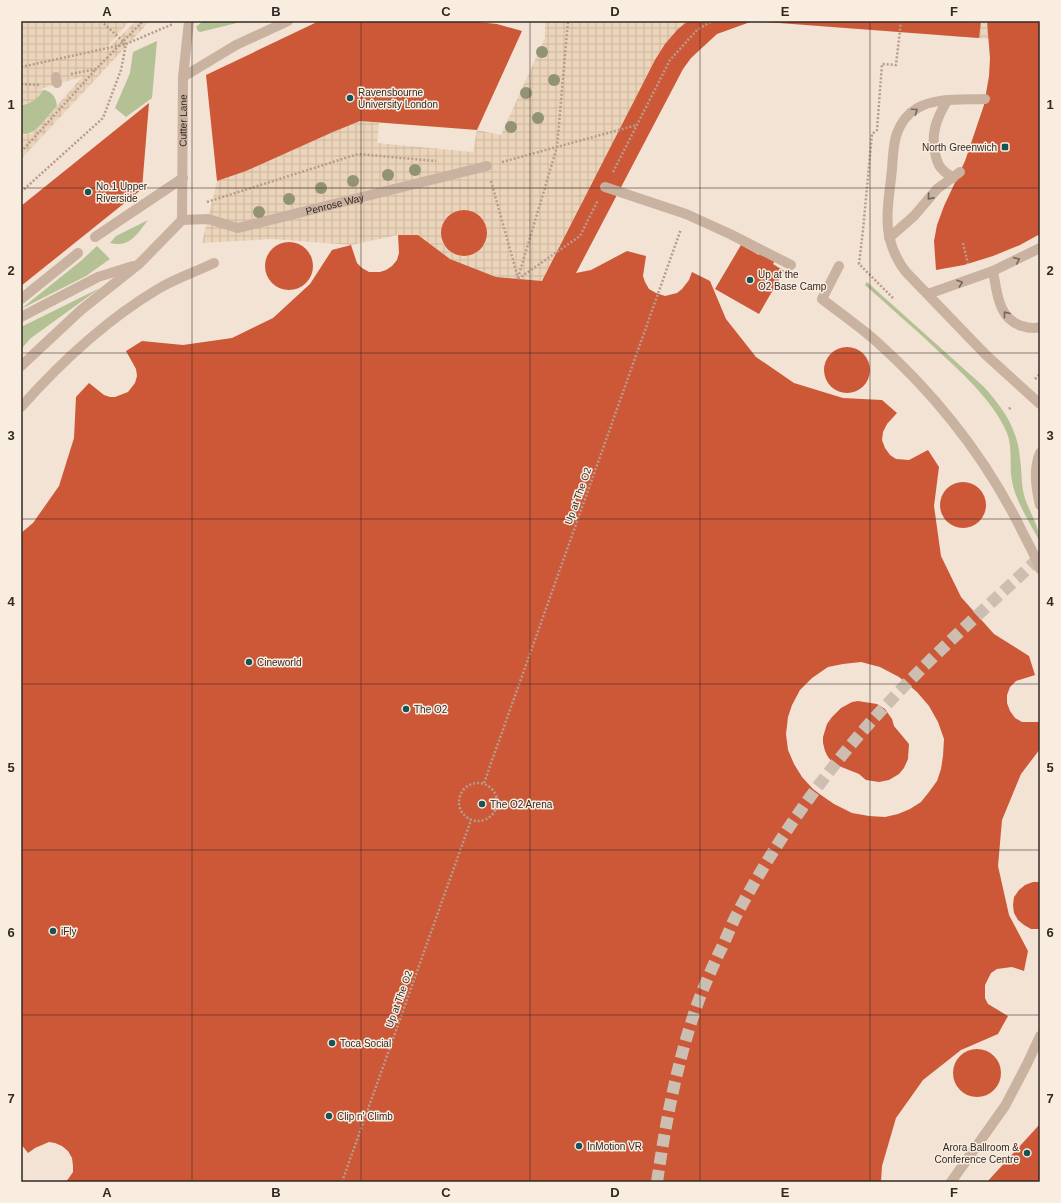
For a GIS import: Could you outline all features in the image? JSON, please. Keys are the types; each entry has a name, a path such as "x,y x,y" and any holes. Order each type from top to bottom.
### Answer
{"street":[{"name":"Cutter Lane","path":"182,215 184,77 189,21"},
{"path":"184,77 236,46 288,21"},
{"path":"985,99 936,101 925,104 915,109 901,124 894,142 888,211 890,238 898,262 986,355 1040,404"},
{"path":"890,238 914,216 938,189 956,175 942,170 934,149 933,138 935,125 940,112 947,101"},
{"name":"Penrose Way","path":"182,215 208,219 238,228 487,166"},
{"path":"95,237 183,178"},
{"path":"605,187 686,214 730,234 791,265"},
{"path":"21,366 82,310 140,263 182,215"},
{"path":"928,294 993,271 1040,248"},
{"path":"21,299 78,253"},
{"path":"21,317 98,277 140,263"},
{"path":"21,406 74,351 116,318 158,289 214,264"},
{"path":"840,266 822,299 876,342 918,382 953,423 985,467 1011,510 1040,569"},
{"path":"993,271 1000,306 1004,314 1019,326 1028,328 1040,327"},
{"path":"1040,453 1036,473 1037,492 1040,505"},
{"path":"951,1182 1005,1106 1040,1036"}],"path":[{"path":"101,21 126,44"},
{"path":"107,58 143,21"},
{"path":"518,279 557,147 568,21"},
{"path":"518,279 580,236 670,60 697,30 712,21"},
{"path":"967,21 987,22"},
{"path":"21,67 126,44 175,23"},
{"path":"21,192 103,118 121,70 126,44"},
{"path":"21,152 96,69"},
{"path":"60,102 61,107"},
{"path":"518,279 487,166 637,125"},
{"path":"182,215 358,154 442,162"},
{"name":"Up at The O2","path":"484,783 686,214"},
{"path":"964,243 968,264"},
{"path":"477,782 484,783 494,791 497,798 497,805 495,812 490,817 477,822 471,820 461,812 458,801 459,795 466,786 477,782"},
{"name":"Up at The O2","path":"342,1182 471,820"}],"green space":[{"path":"203,21 245,21 200,32 196,27"},
{"path":"157,41 152,98 126,117 115,108 130,73 133,52"},
{"path":"43,90 53,95 57,106 46,120 31,133 21,133 21,105 27,104 34,100"},
{"path":"148,220 136,235 128,242 117,244 110,243 116,236"},
{"path":"97,246 110,259 86,276 21,309 82,260"},
{"path":"867,282 983,386 1003,411 1013,429 1019,448 1024,495 1036,524 1040,542 1016,496 1011,475 1009,439 1001,421 985,398 955,366 865,285"},
{"path":"100,288 31,338 21,349 21,327"}],"shaded area":[{"path":"21,21 129,21 101,55 136,21 146,21 148,23 21,159 21,133 24,135 35,131 82,77 43,88 40,95 33,101 21,105"},
{"path":"545,21 987,21 989,39 766,22 751,22 735,26 717,34 703,45 683,69 576,273 542,281 496,277 450,259 418,235 398,235 351,245 272,239 202,243 217,181 246,171 360,121 379,123 377,143 473,152 477,130 501,135 545,38","holes":["465,210 479,216 487,229 485,243 480,250 474,254 459,256 452,253 442,242 442,227 445,220 457,211"]}],"building":[{"name":"Ravensbourne University London","path":"469,21 497,24 522,31 477,130 360,121 246,171 217,181 206,75 317,22"},
{"name":"The O2","path":"688,21 753,21 717,34 691,58 683,69 576,273 591,270 627,251 646,256 643,276 649,289 656,293 665,296 677,293 689,280 692,272 710,281 726,319 756,357 794,383 843,398 882,400 897,413 887,424 883,432 882,440 890,455 896,459 909,460 928,450 939,467 934,506 941,556 961,597 994,634 1029,656 1035,675 1016,681 1010,687 1007,695 1007,703 1015,718 1022,722 1040,722 1040,749 1021,774 1002,820 998,866 1009,915 1028,951 1024,971 1012,967 997,969 991,973 985,985 985,998 988,1004 1008,1016 998,1034 961,1050 923,1080 896,1118 882,1166 881,1182 66,1182 73,1172 72,1158 68,1151 62,1146 49,1142 28,1153 21,1144 21,533 33,523 59,486 74,438 76,397 89,383 104,395 110,397 115,397 128,392 135,383 137,376 136,369 126,351 142,341 183,345 232,338 273,318 310,284 332,250 351,245 357,263 369,272 380,272 386,270 397,260 399,253 398,235 418,235 450,259 496,277 542,281 655,60 665,44 678,29","holes":["861,662 880,667 899,677 917,692 929,706 938,722 944,739 941,769 937,781 929,792 921,802 910,809 885,817 852,813 834,804 813,789 802,777 794,764 788,750 786,734 788,717 792,705 800,690 812,678 828,667 843,664"]},
{"path":"766,21 981,21 979,38"},
{"name":"North Greenwich","path":"987,21 1040,21 1040,234 1020,245 993,256 964,265 936,270 934,241 937,225 944,206 965,161 984,105 989,76 990,58"},
{"name":"No.1 Upper Riverside","path":"149,103 142,189 21,286 21,206"},
{"path":"460,210 468,210 477,214 483,220 487,233 483,246 477,252 468,256 460,256 451,252 445,246 441,237 441,229 445,220 451,214"},
{"path":"289,242 298,244 306,249 311,257 313,266 311,275 306,283 298,288 289,290 280,288 272,283 267,275 265,266 267,257 272,249 280,244"},
{"name":"Up at the O2 Base Camp","path":"741,245 759,255 762,251 776,259 773,264 784,271 759,314 715,289"},
{"path":"843,347 851,347 860,351 866,357 870,370 866,383 860,389 851,393 843,393 834,389 828,383 824,374 824,366 828,357 834,351"},
{"path":"963,482 976,486 982,492 986,505 982,518 976,524 963,528 950,524 944,518 940,505 944,492 950,486"},
{"path":"858,701 877,704 885,709 892,719 894,726 909,744 908,759 904,768 899,774 889,780 879,782 866,780 859,774 834,764 825,751 823,737 827,724 841,708 852,702"},
{"path":"1033,882 1040,882 1040,929 1031,929 1024,925 1018,920 1014,913 1014,897 1025,885"},
{"path":"977,1049 986,1051 994,1056 999,1064 1001,1073 999,1082 994,1090 986,1095 977,1097 968,1095 960,1090 955,1082 953,1073 955,1064 960,1056 968,1051"},
{"name":"Arora Ballroom & Conference Centre","path":"1040,1124 1040,1182 987,1182"}],"tunnel":[{"path":"657,1182 667,1120 686,1040 695,1011 735,917 768,860 784,834 819,785 857,737 896,694 936,654 1040,557"}],"place":[{"name":"Ravensbourne University London","path":"350,98"},
{"name":"North Greenwich","path":"1005,147"},
{"name":"No.1 Upper Riverside","path":"88,192"},
{"name":"Up at the O2 Base Camp","path":"750,280"},
{"name":"Cineworld","path":"249,662"},
{"name":"The O2","path":"406,709"},
{"name":"The O2 Arena","path":"482,804"},
{"name":"iFly","path":"53,931"},
{"name":"Toca Social","path":"332,1043"},
{"name":"Clip n' Climb","path":"329,1116"},
{"name":"InMotion VR","path":"579,1146"},
{"name":"Arora Ballroom & Conference Centre","path":"1027,1153"}]}
